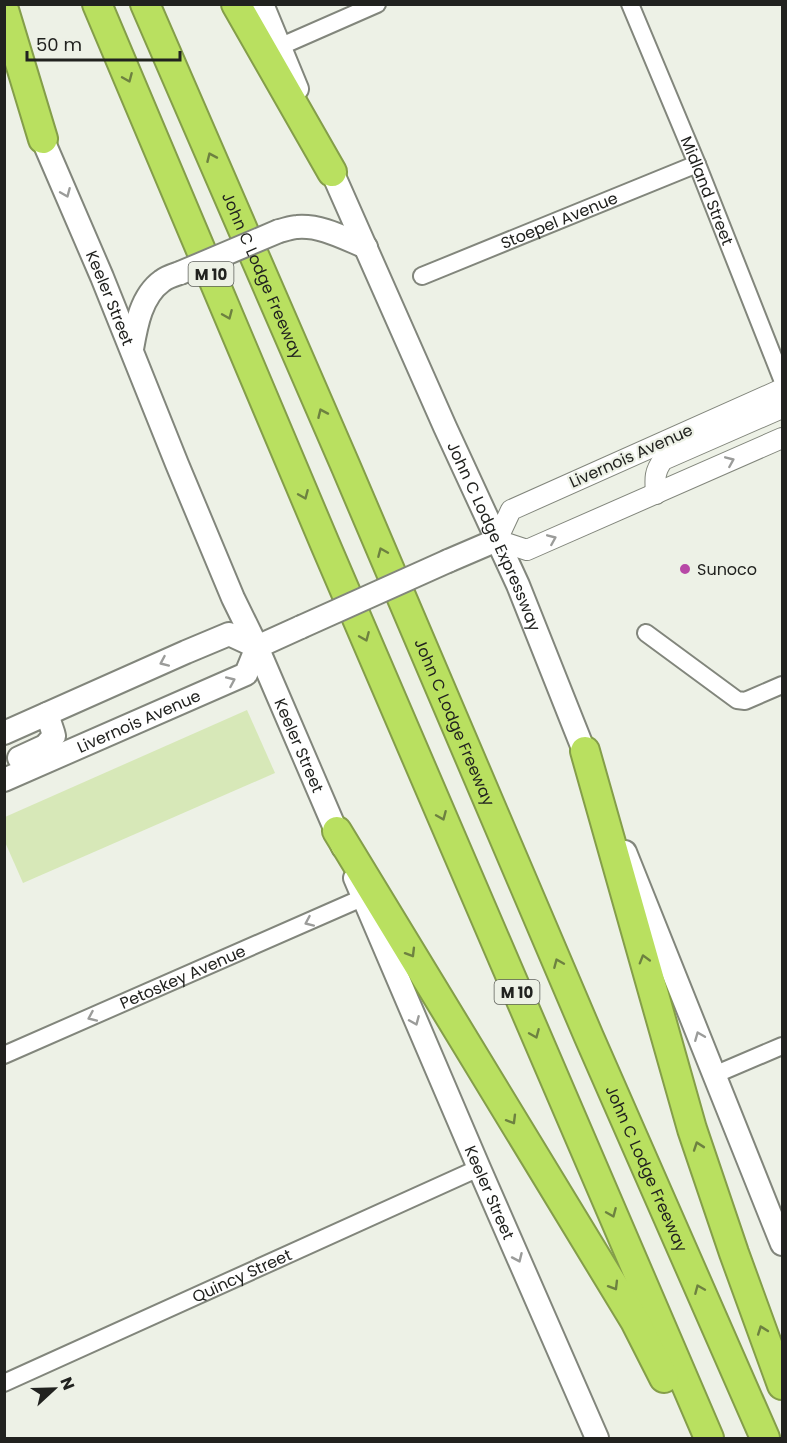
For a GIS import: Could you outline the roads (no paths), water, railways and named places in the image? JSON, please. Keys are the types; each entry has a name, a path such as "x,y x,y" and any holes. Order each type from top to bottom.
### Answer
{"highway":[{"name":"M 10","path":"97,4 334,566 709,1438"},
{"name":"John C Lodge Freeway","path":"145,4 765,1438"},
{"path":"236,4 332,172"},
{"path":"4,10 43,139"},
{"path":"585,751 692,1129 734,1253 783,1385"},
{"path":"337,831 634,1321 696,1438"}],"main road":[{"name":"John C Lodge Expressway","path":"262,4 332,172 525,601 714,1075 780,1231"},
{"name":"Keeler Street","path":"4,52 102,277 233,598 257,647 337,831 363,898 478,1168 597,1438"},
{"path":"132,350 136,326 152,290 163,281 180,273 279,231 296,227 311,227 327,231 366,247"},
{"path":"4,733 229,634 257,647 497,540"},
{"name":"Livernois Avenue","path":"4,780 246,674 257,647"},
{"path":"4,764 50,742 54,732 47,714"}],"street":[{"path":"279,48 377,4"},
{"name":"Midland Street","path":"630,4 783,379"},
{"name":"Stoepel Avenue","path":"422,276 697,164"},
{"name":"Livernois Avenue","path":"497,540 511,510 783,389"},
{"path":"656,494 657,467 663,460 783,408"},
{"path":"497,540 527,550 783,438"},
{"path":"646,633 737,700 745,701 783,685"},
{"name":"Petoskey Avenue","path":"4,1055 363,898"},
{"path":"714,1075 783,1046"},
{"name":"Quincy Street","path":"4,1383 478,1168"}],"place":[{"name":"Sunoco","path":"685,569"}]}
